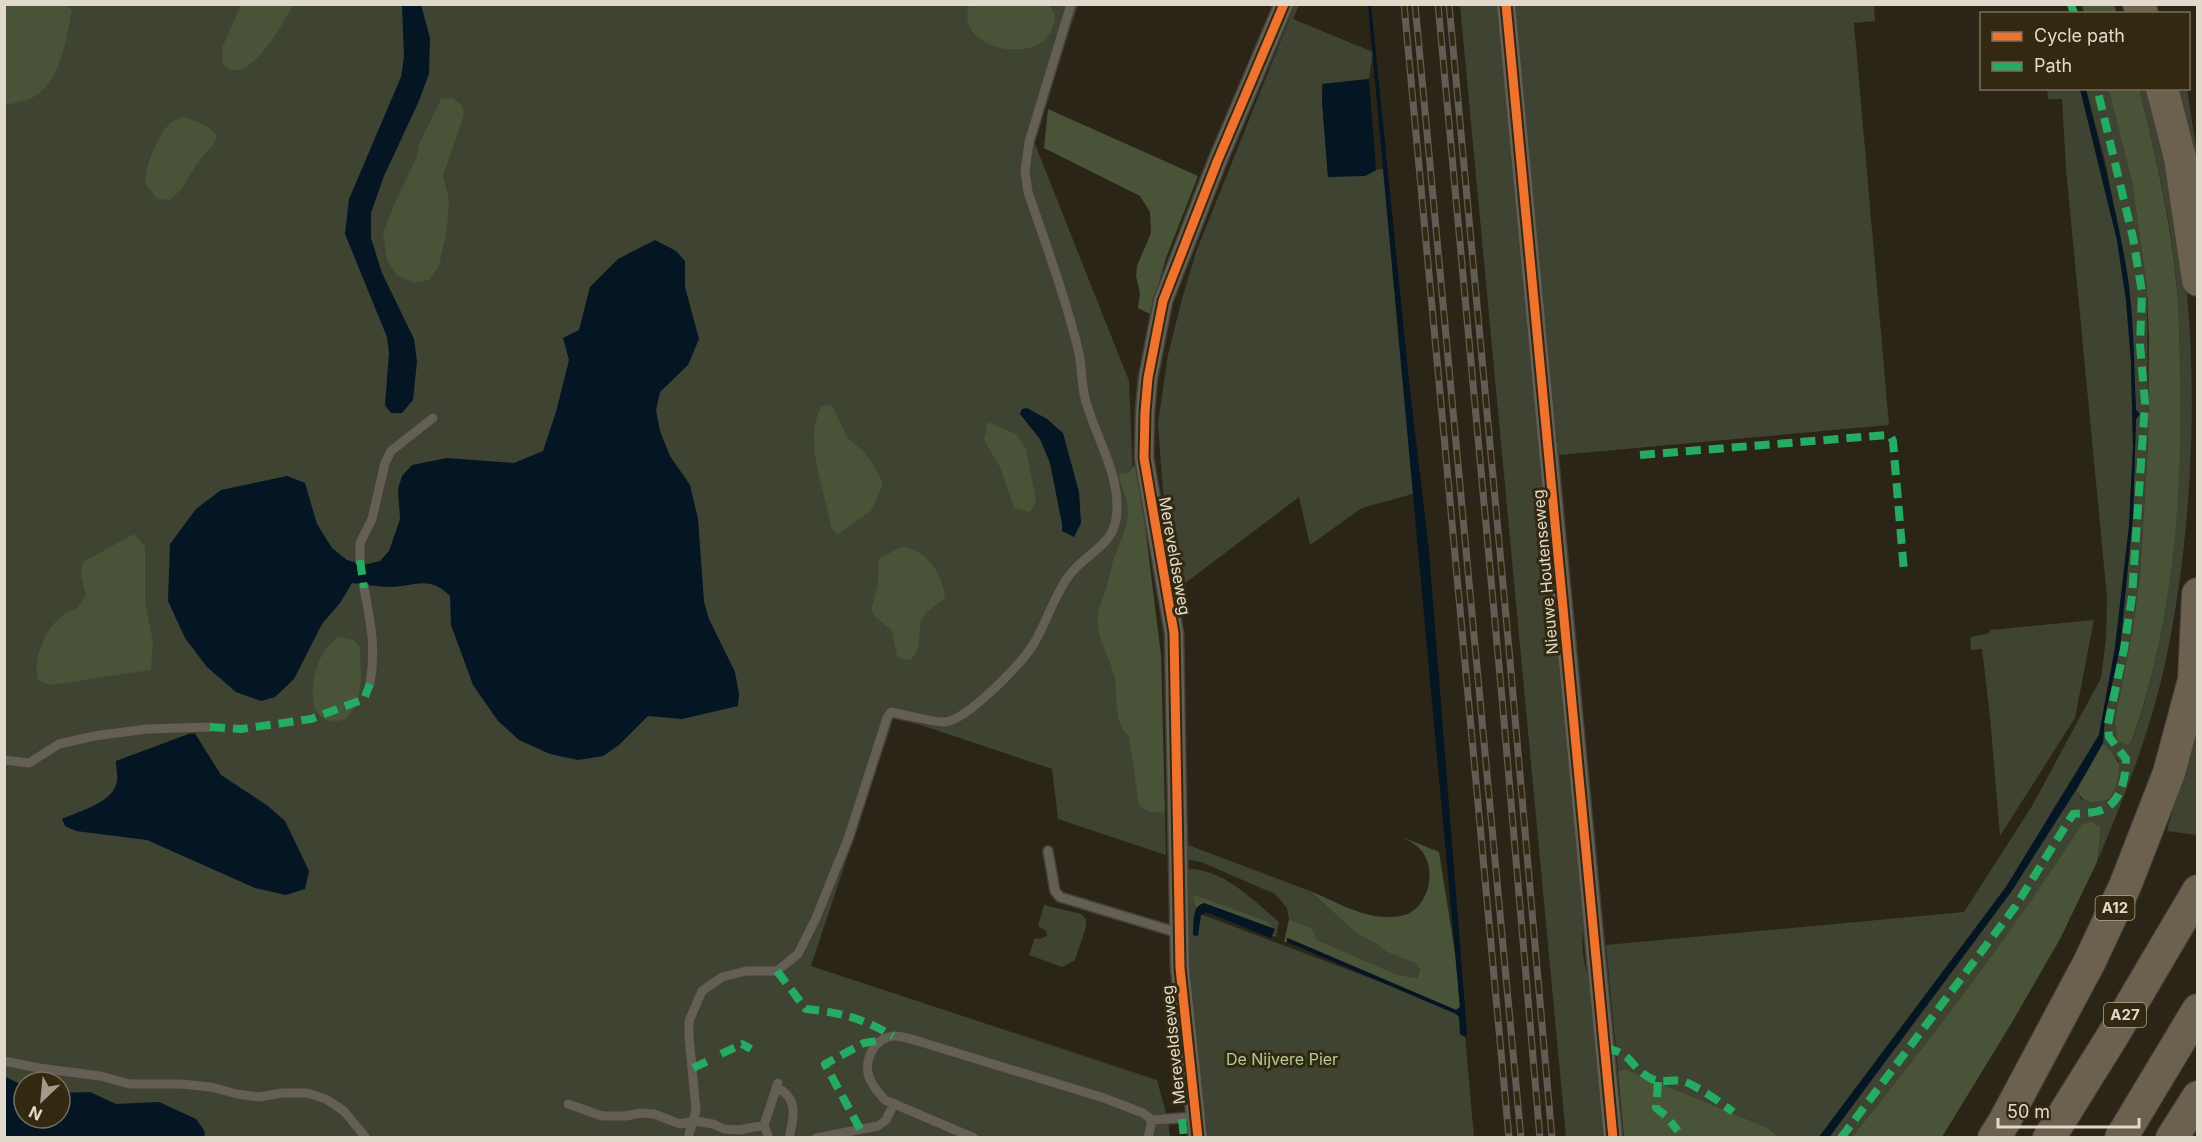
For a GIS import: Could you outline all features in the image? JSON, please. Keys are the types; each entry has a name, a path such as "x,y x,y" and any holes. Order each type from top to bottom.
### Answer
{"highway":[{"path":"2163,90 2180,158 2198,280"},
{"name":"A12","path":"1994,1137 2090,961 2125,886 2169,772 2196,672 2198,594"},
{"name":"A27","path":"2049,1137 2115,1032 2198,891"},
{"path":"2121,1137 2198,1010"},
{"path":"2172,1137 2198,1097"}],"street":[{"name":"Mereveldseweg","path":"1198,1137 1180,968 1174,633 1144,458 1148,378 1163,301 1217,162 1284,4"},
{"name":"Nieuwe Houtenseweg","path":"1506,4 1613,1137"}],"lane":[{"path":"688,1137 694,1121 696,1096 689,1021 702,991 722,977 746,971 777,971 798,954 816,918 848,839 887,718 891,712 945,723 971,709 1005,679 1032,646 1062,586 1075,567 1097,550 1109,537 1117,523 1116,485 1084,396 1080,355 1028,192 1025,171 1029,142 1071,4"},
{"path":"360,560 360,543 372,519 382,474 391,451 433,417"},
{"path":"364,588 373,642 374,660 370,684"},
{"path":"4,760 29,763 59,744 94,736 147,729 210,727"},
{"path":"1048,851 1055,891 1060,897 1179,933"},
{"path":"974,1137 885,1100 874,1089 869,1077 867,1060 878,1041 893,1036 921,1042 1104,1098 1143,1113 1152,1120 1195,1117"},
{"path":"4,1061 100,1076 130,1084 211,1087 259,1098 282,1093 307,1094 326,1099 344,1111 366,1137"},
{"path":"769,1137 764,1125 777,1085 791,1100 795,1111 789,1137"},
{"path":"816,1137 878,1126 886,1120 894,1103"},
{"path":"568,1104 602,1116 654,1114 680,1124 694,1121 724,1129 740,1130 764,1125"},
{"path":"1148,1137 1152,1120"}],"green space":[{"path":"5,4 67,5 72,11 61,60 50,82 32,98 5,105"},
{"path":"970,4 1049,5 1055,18 1045,39 1032,47 1016,50 1000,48 984,42 973,32 967,19"},
{"path":"5,5 1078,5 1033,139 1129,381 1135,527 1158,813 1165,813 1166,855 1058,819 1052,769 894,716 811,966 1157,1080 1168,1120 1170,1137 5,1138"},
{"path":"241,5 293,5 261,54 244,68 233,70 223,64 222,48"},
{"path":"1295,5 1299,5 1293,19 1373,52 1369,79 1322,84 1328,176 1365,176 1383,169 1416,493 1362,508 1310,545 1299,497 1180,587 1163,492 1158,423 1168,355 1196,252"},
{"path":"1460,5 1500,5 1585,916 1583,952 1586,971 1593,986 1607,1137 1566,1137"},
{"path":"1514,5 1874,5 1875,21 1854,23 1889,425 1559,455"},
{"path":"2082,5 2114,5 2117,12 2084,12"},
{"path":"2047,90 2080,90 2117,240 2126,300 2131,361 2133,447 2129,526 2115,648 2099,735 2006,887 1819,1137 1780,1137 1766,1127 1625,1069 1618,1071 1606,945 1964,912 2032,806 2101,678 2106,638 2107,597 2066,169 2062,99 2048,99"},
{"path":"2086,90 2109,90 2112,97 2132,182 2147,289 2148,446 2140,575 2132,634 2132,741 2146,696 2166,605 2177,512 2179,465 2178,300 2175,265 2162,189 2139,90 2150,90 2181,242 2187,294 2192,386 2190,480 2181,574 2165,664 2152,715 2136,764 2097,862 2101,827 2083,824 1971,984 1852,1137 1829,1138 2011,892 2072,795 2076,791 2082,800 2119,761 2103,743 2105,716 2120,648 2133,515 2136,419 2140,414 2136,410 2127,275 2106,165"},
{"path":"2109,90 2139,90 2167,214 2179,324 2179,472 2172,563 2157,653 2132,740 2127,745 2118,741 2115,721 2132,634 2140,575 2148,446 2149,338 2147,289 2132,182"},
{"path":"2171,90 2187,90 2197,153 2197,217"},
{"path":"453,98 462,106 464,115 443,176 449,199 447,229 439,266 429,280 414,283 397,275 387,260 383,233 416,159 419,144 441,99"},
{"path":"1048,109 1198,176 1166,258 1150,314 1138,308 1140,294 1136,276 1137,266 1151,233 1150,212 1140,196 1044,148"},
{"path":"182,117 207,126 217,137 176,195 170,200 157,199 145,183 150,160 164,130 170,123"},
{"path":"828,405 833,407 847,437 863,451 875,467 883,484 871,511 837,535 831,527 815,451 816,421 821,407"},
{"path":"988,422 1016,434 1026,449 1036,501 1030,512 1014,508 1000,467 984,440"},
{"path":"1137,461 1161,655 1165,813 1148,812 1139,805 1129,736 1118,717 1115,680 1099,634 1098,623 1113,562 1127,522 1126,497 1117,475 1129,473"},
{"path":"134,534 145,546 145,601 153,642 151,670 51,685 38,680 38,655 50,628 62,616 78,607 86,595 81,576 83,562"},
{"path":"900,547 917,552 931,563 941,579 945,597 923,618 917,652 910,660 897,656 892,631 871,610 878,584 879,559"},
{"path":"2094,620 2075,718 2000,836 1982,649 1971,650 1970,637 1990,633 1990,630"},
{"path":"338,637 354,640 360,648 361,681 357,704 346,719 334,721 322,718 316,711 313,691 320,659 325,649"},
{"path":"2197,718 2197,835 2167,831"},
{"path":"2103,743 2115,757 2119,774 2111,798 2091,802 2076,791"},
{"path":"2091,822 2101,827 2097,862 2060,939 1942,1137 1852,1137 1971,984 2028,905 2082,824"},
{"path":"1402,837 1439,852 1456,959 1460,1007 1456,1010 1288,938 1287,942 1284,942 1289,919 1312,928 1317,940 1398,975 1417,978 1420,970 1415,963 1387,952 1357,934 1310,891 1369,915 1392,917 1409,913 1422,902 1428,888 1429,872 1422,851"},
{"path":"1188,845 1310,891 1357,934 1388,952 1415,963 1420,970 1417,978 1398,975 1317,940 1312,928 1289,919 1287,908 1275,894 1201,862 1188,860"},
{"name":"De Nijvere Pier","path":"1191,869 1216,875 1239,888 1279,922 1276,937 1272,936 1275,929 1193,899 1195,912 1463,1013 1474,1137 1204,1137 1185,990 1185,871"},
{"path":"1194,895 1266,921 1275,929 1206,904 1201,904 1196,908"},
{"path":"1044,905 1081,914 1086,919 1086,927 1075,960 1062,967 1029,955 1035,938 1040,939 1047,936 1046,931 1038,926"},
{"path":"1625,1069 1766,1127 1780,1137 1624,1137 1618,1071"}],"water":[{"path":"402,5 421,5 430,38 429,74 384,176 371,213 371,238 382,273 414,339 417,362 413,400 402,413 391,413 385,405 389,353 387,337 345,234 349,199 401,77 404,57"},
{"path":"1368,5 1371,5 1409,381 1429,551 1467,1034 1465,1037 1460,1034 1459,1017 1456,1014 1287,942 1287,938 1456,1010 1460,1007"},
{"path":"1369,79 1376,170 1365,176 1328,177 1322,101 1323,84"},
{"path":"2080,90 2086,90 2123,249 2131,306 2136,410 2140,414 2136,419 2133,515 2120,648 2105,716 2103,743 2011,892 1829,1137 1819,1137 2006,887 2099,735 2115,648 2129,526 2133,447 2131,361 2126,300 2117,240"},
{"path":"655,240 676,251 685,261 685,287 699,339 688,365 660,392 656,410 660,431 670,456 690,485 698,519 704,602 709,619 735,672 739,694 738,706 682,719 648,716 619,745 603,756 578,760 550,754 519,740 498,721 473,685 451,625 450,596 435,586 422,583 381,587 352,583 340,603 322,624 294,679 275,697 261,701 236,692 207,667 185,638 168,601 170,544 196,509 221,490 287,476 305,483 317,524 332,548 347,560 364,565 380,561 389,551 400,519 398,489 402,476 412,465 447,458 514,463 543,451 569,360 563,338 579,330 590,287 618,259"},
{"path":"1027,408 1047,419 1063,433 1079,492 1081,523 1074,537 1062,531 1050,463 1040,439 1020,414 1022,409"},
{"path":"194,732 221,775 268,806 285,821 309,871 305,889 286,895 255,888 147,840 76,831 65,826 62,819 103,801 110,795 117,781 116,761"},
{"path":"1204,903 1275,929 1271,938 1206,912 1201,915 1198,936 1193,935 1195,912"},
{"path":"4,1076 12,1080 12,1130 72,1130 72,1093 90,1092 116,1104 159,1102 196,1119 204,1130 205,1137 5,1137"}],"railway":[{"path":"1404,4 1509,1138"},
{"path":"1415,4 1521,1138"},
{"path":"1438,4 1540,1138"},
{"path":"1449,4 1552,1138"}],"marked path":[{"path":"2071,4 2073,12"},
{"path":"1841,1138 2015,907 2073,814 2095,812 2108,807 2118,796 2125,774 2126,759 2109,737 2108,724 2124,649 2132,596 2145,403 2140,345 2142,292 2133,238 2097,90"},
{"path":"1640,455 1887,435 1893,441 1904,572"},
{"path":"360,560 364,588"},
{"path":"210,727 241,729 311,719 364,699 370,684"},
{"path":"777,971 806,1009 851,1017 893,1036"},
{"path":"860,1129 825,1064 864,1043 878,1041"},
{"path":"721,1054 742,1044 751,1049"},
{"path":"1605,1048 1627,1057 1650,1078 1658,1081 1686,1082 1733,1112"},
{"path":"693,1068 708,1061"},
{"path":"1658,1082 1656,1108 1678,1131"},
{"path":"1182,1119 1184,1138"}],"cycle path":[{"path":"1198,1138 1180,968 1174,633 1144,458 1145,412 1148,378 1163,301 1217,162 1284,4"},
{"path":"1506,4 1613,1138"}]}
